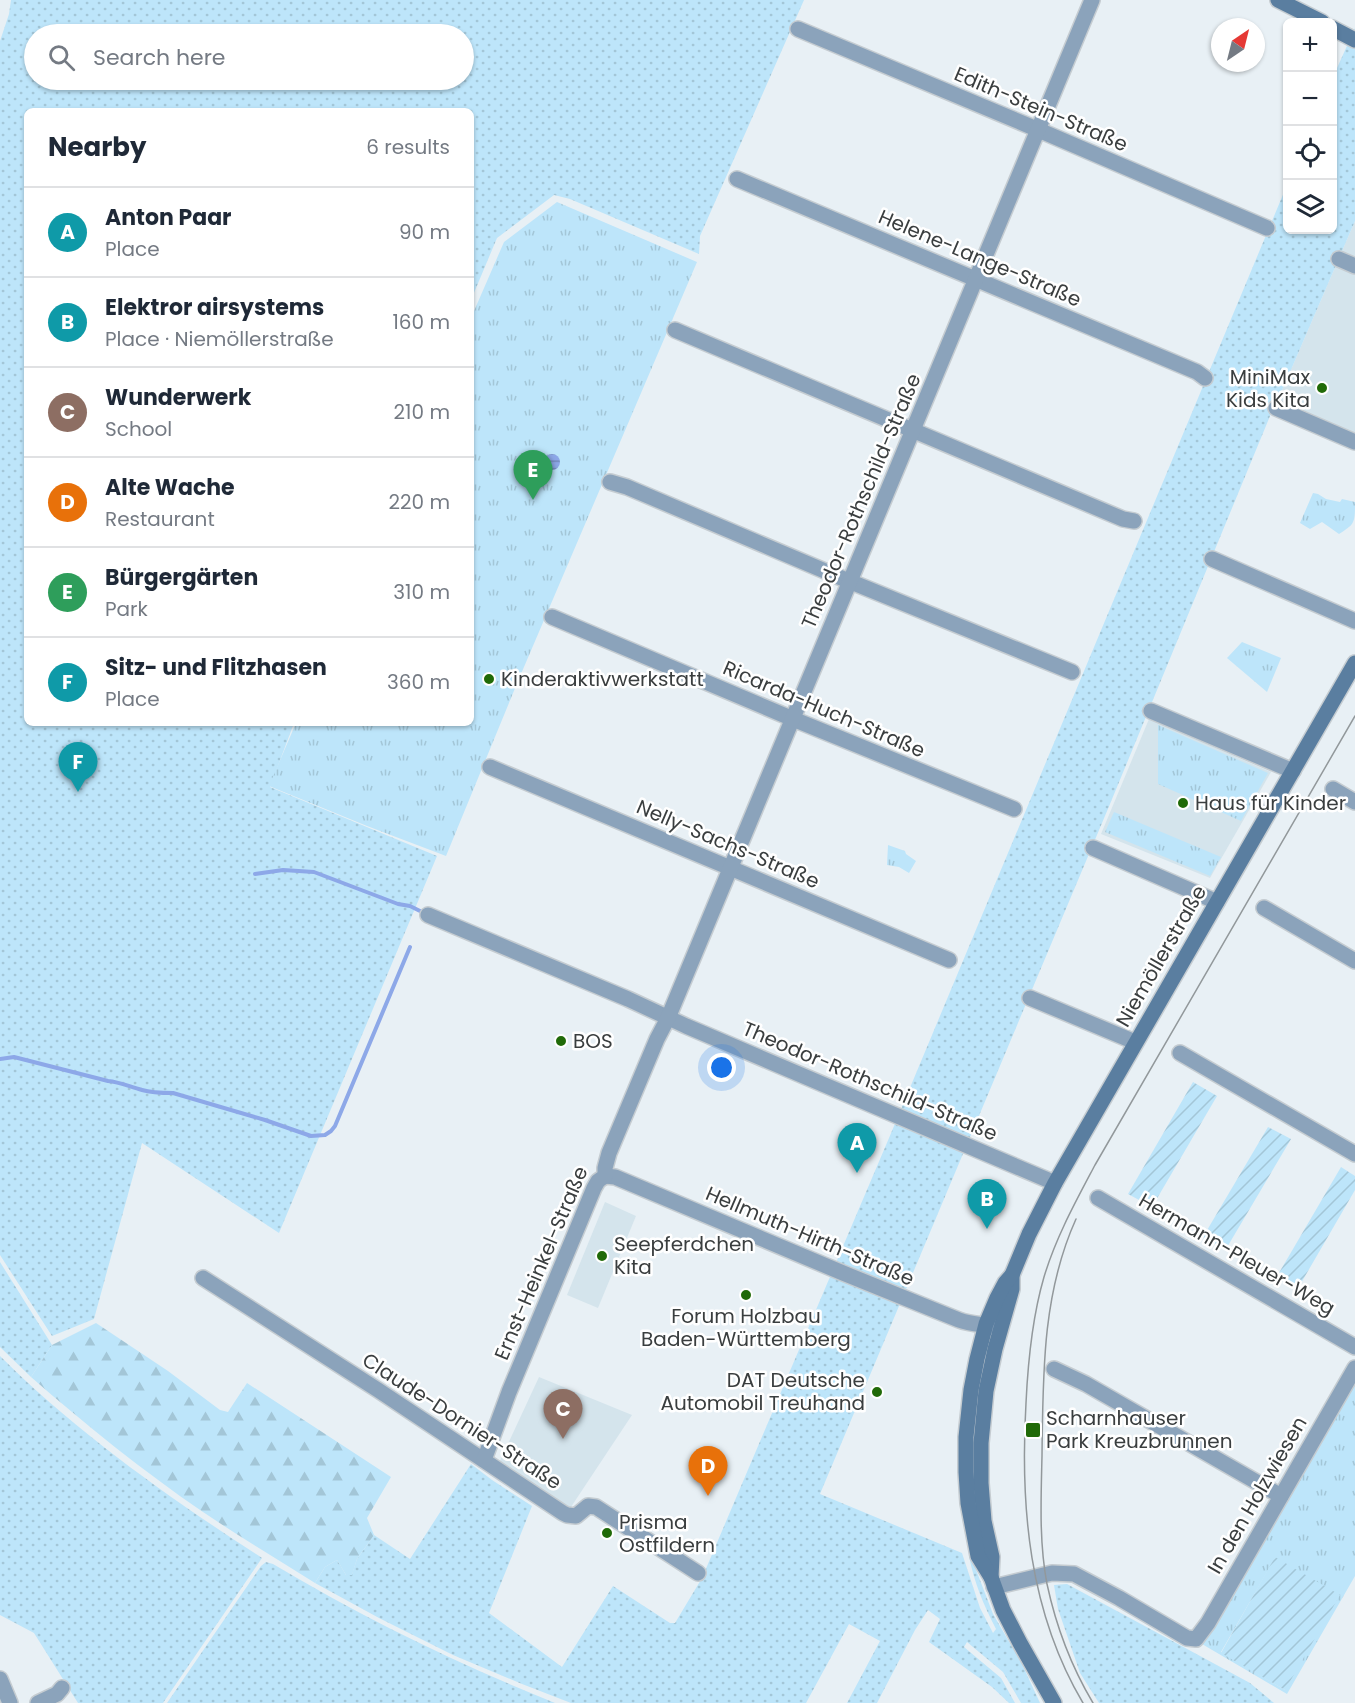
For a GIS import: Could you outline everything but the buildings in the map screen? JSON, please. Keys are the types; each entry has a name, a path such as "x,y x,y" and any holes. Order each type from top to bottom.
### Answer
{"main road":[{"path":"1278,0 1314,18"},
{"path":"1337,31 1355,40"},
{"name":"Niemöllerstraße","path":"1054,1703 1008,1620 993,1582 978,1556 968,1503 966,1437 971,1390 986,1324 997,1298 1012,1275 1029,1234 1055,1183 1355,663"},
{"name":"Niemöllerstraße","path":"993,1582 992,1557 984,1521 981,1443 986,1391 1012,1289 1012,1275"}],"street":[{"name":"Theodor-Rothschild-Straße","path":"668,1018 1092,0"},
{"name":"Edith-Stein-Straße","path":"798,29 1268,228"},
{"name":"Helene-Lange-Straße","path":"737,179 1188,368 1205,378"},
{"path":"1339,259 1355,266"},
{"path":"675,330 1134,522"},
{"path":"1276,408 1355,442"},
{"path":"610,482 627,487 850,582 1072,672"},
{"path":"1212,560 1355,621"},
{"name":"Ricarda-Huch-Straße","path":"552,617 1014,809"},
{"path":"1151,711 1293,771"},
{"name":"Nelly-Sachs-Straße","path":"490,767 949,960"},
{"path":"1333,789 1355,802"},
{"path":"1093,848 1217,902"},
{"path":"1264,908 1355,961"},
{"name":"Theodor-Rothschild-Straße","path":"428,915 1055,1183"},
{"path":"1030,998 1135,1042"},
{"name":"Ernst-Heinkel-Straße","path":"484,1460 509,1392 594,1188 605,1176 609,1153 668,1018"},
{"path":"1180,1053 1355,1154"},
{"name":"Hellmuth-Hirth-Straße","path":"605,1176 615,1177 959,1320 1001,1329"},
{"name":"Hermann-Pleuer-Weg","path":"1098,1198 1355,1347"},
{"name":"Claude-Dornier-Straße","path":"203,1278 567,1515 576,1516 588,1506 600,1509 698,1573"},
{"name":"In den Holzwiesen","path":"993,1582 1052,1573 1074,1574 1182,1636 1192,1640 1198,1638 1355,1368"},
{"path":"1054,1369 1086,1384 1281,1496"},
{"path":"0,1679 10,1703"},
{"path":"38,1703 57,1694 62,1688"}],"shaded area":[{"path":"1355,221 1355,433 1277,399"},
{"name":"Haus für Kinder","path":"1149,719 1271,772 1210,878 1101,834"},
{"name":"Seepferdchen Kita","path":"605,1202 636,1216 598,1308 567,1295"},
{"path":"539,1377 632,1415 569,1510 499,1463"}],"green space":[{"path":"11,0 804,0 700,236 699,254 570,199 554,195 497,238 474,293 474,108 24,108 24,726 293,726 270,787 437,856 279,1233 142,1143 94,1319 52,1336 0,1255 0,41"},
{"path":"1355,28 1355,221 1277,399 1110,804 820,1494 962,1553 980,1608 993,1633 996,1629 977,1584 970,1554 993,1614 1022,1664 1040,1703 1021,1703 1003,1672 967,1642 964,1647 1001,1678 1015,1703 1009,1703 992,1687 929,1642 940,1619 928,1610 877,1703 847,1703 880,1641 849,1624 806,1703 571,1703 453,1655 315,1583 325,1567 337,1560 346,1575 352,1574 357,1559 374,1535 410,1559 471,1464 532,1506 489,1613 562,1667 613,1586 670,1623 675,1623 702,1578 889,1138 1283,195 1283,234 1337,234 1337,68"},
{"path":"557,202 697,262 446,856 269,786 295,726 474,726 474,311 504,242"},
{"path":"1313,493 1340,502 1342,499 1355,502 1354,519 1351,525 1339,534 1322,522 1310,529 1300,523"},
{"path":"1242,642 1281,658 1267,692 1227,658"},
{"path":"1158,725 1268,773 1241,821 1158,784"},
{"path":"1114,812 1221,857 1210,876 1105,832"},
{"path":"888,845 905,851 916,861 909,873 899,867 887,865"},
{"path":"1193,1082 1217,1096 1152,1207 1128,1194"},
{"path":"1268,1127 1291,1139 1226,1249 1203,1237"},
{"path":"1341,1167 1355,1176 1355,1190 1297,1290 1276,1278"},
{"path":"0,1262 52,1345 31,1377 0,1347"},
{"path":"96,1323 168,1371 220,1410 228,1412 247,1383 391,1477 367,1518 374,1535 357,1559 352,1575 346,1575 337,1560 325,1567 315,1583 181,1496 115,1447 31,1377 52,1345"},
{"path":"0,1356 61,1412 126,1464 262,1558 163,1703 78,1703 34,1633 0,1615"},
{"path":"1355,1378 1355,1576 1287,1694 1202,1644","holes":["1275,1558 1285,1690 1221,1652"]},
{"path":"1275,1557 1340,1595 1285,1690 1221,1653"},
{"path":"266,1562 411,1639 555,1703 167,1703"},
{"path":"1067,1584 1250,1683 1274,1703 1099,1703 1080,1673 1058,1609 1054,1585"}],"water":[{"path":"552,454 560,462 552,470 544,462"}],"waterway":[{"path":"255,874 283,870 314,872 424,913"},
{"path":"0,1059 14,1057 146,1091 173,1093 311,1136 325,1135 335,1126 410,947"}],"tram line":[{"path":"1083,1703 1050,1632 1032,1558 1027,1520 1025,1442 1029,1355 1044,1277 1060,1233 1095,1165 1355,716"},
{"path":"1076,1219 1056,1276 1047,1335 1043,1395 1042,1536 1044,1568 1055,1615 1071,1660 1093,1703"}],"place":[{"name":"MiniMax Kids Kita","path":"1322,388"},
{"name":"Bürgergärten","path":"533,500"},
{"name":"Kinderaktivwerkstatt","path":"489,679"},
{"name":"Sitz- und Flitzhasen","path":"78,792"},
{"name":"Haus für Kinder","path":"1183,803"},
{"name":"BOS","path":"561,1041"},
{"name":"Anton Paar","path":"857,1173"},
{"name":"Elektror airsystems","path":"987,1229"},
{"name":"Seepferdchen Kita","path":"602,1256"},
{"name":"Forum Holzbau Baden-Württemberg","path":"746,1295"},
{"name":"DAT Deutsche Automobil Treuhand","path":"877,1392"},
{"name":"Scharnhauser Park Kreuzbrunnen","path":"1033,1430"},
{"name":"Wunderwerk","path":"563,1439"},
{"name":"Alte Wache","path":"708,1496"},
{"name":"Prisma Ostfildern","path":"607,1533"}]}
